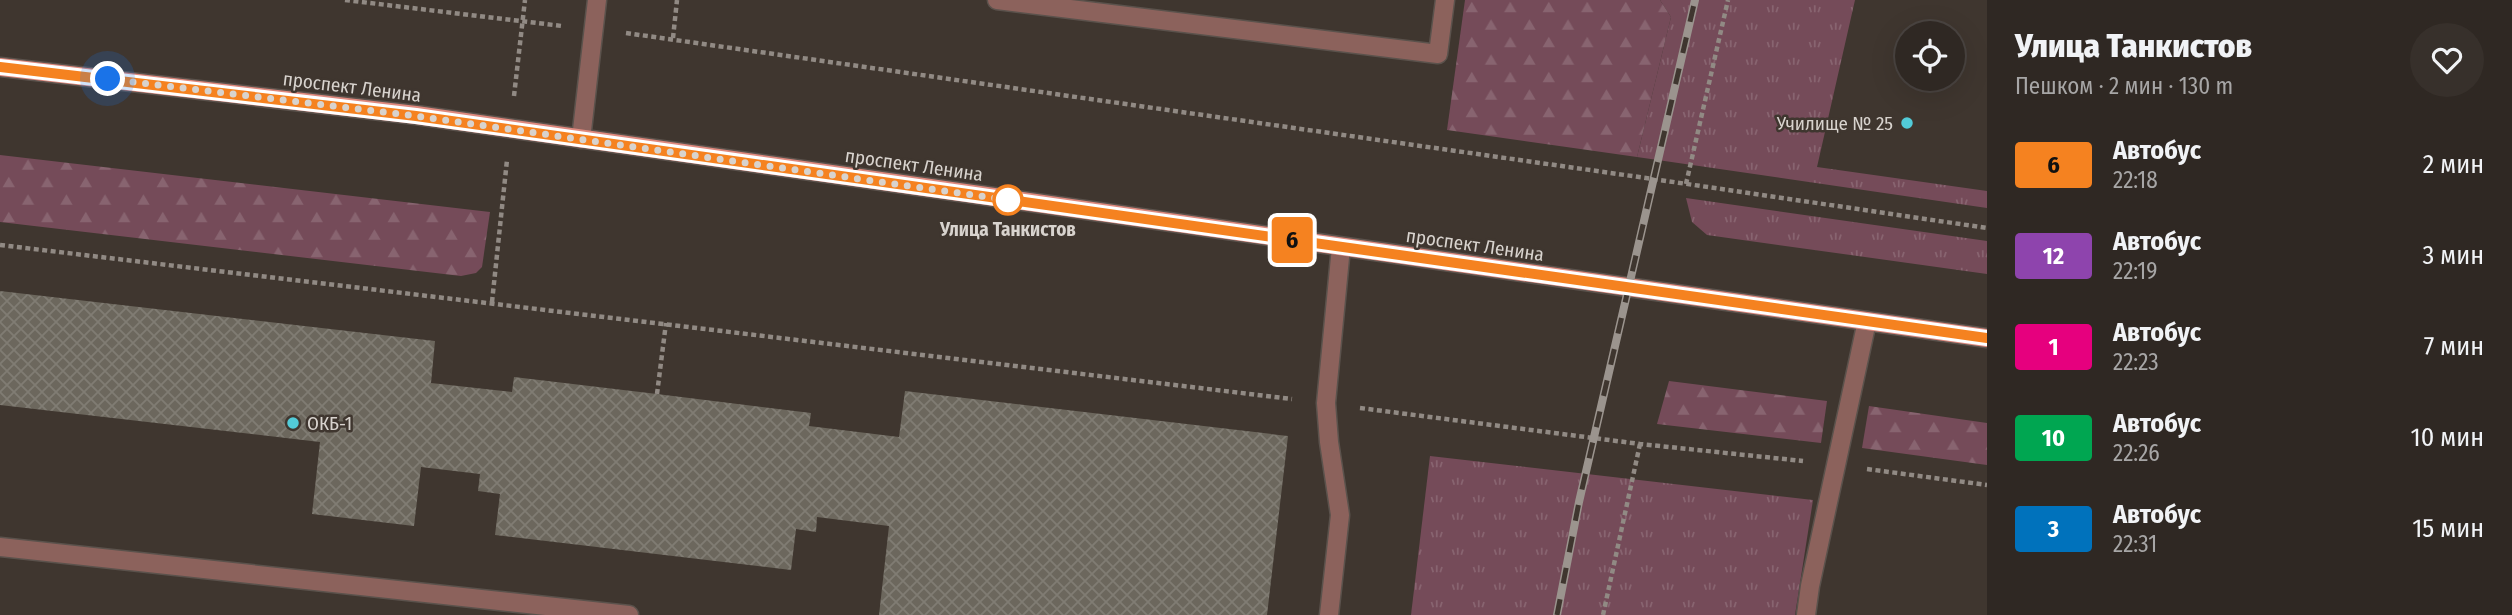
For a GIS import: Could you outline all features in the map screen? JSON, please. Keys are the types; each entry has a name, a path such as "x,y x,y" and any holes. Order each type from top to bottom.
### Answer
{"main road":[{"name":"проспект Ленина","path":"0,67 416,116 1987,338"}],"street":[{"path":"581,139 597,0"},
{"path":"998,0 1438,54 1445,0"},
{"path":"1329,615 1340,515 1326,403 1341,247"},
{"path":"1806,615 1867,321"},
{"path":"0,547 629,615"}],"path":[{"path":"345,0 674,38 1987,228"},
{"path":"674,38 677,0"},
{"path":"1686,184 1728,0"},
{"path":"0,245 666,323 1987,485"},
{"path":"657,394 666,323"},
{"path":"1603,615 1640,444"}],"green space":[{"path":"1465,0 1660,0 1671,17 1637,157 1447,130"},
{"path":"1660,0 1855,0 1817,167 1987,191 1987,208 1637,157 1671,17"},
{"path":"0,155 490,212 482,267 476,273 461,276 0,222"},
{"path":"1686,198 1987,241 1987,274 1707,235 1692,222"},
{"path":"1669,381 1827,401 1821,443 1657,424"},
{"path":"1869,406 1987,423 1987,465 1862,448"},
{"path":"1430,456 1813,500 1795,615 1411,615"}],"building":[{"path":"0,291 435,341 431,383 512,392 514,377 811,413 809,426 899,437 905,391 1288,436 1267,615 879,615 889,526 817,517 816,532 796,529 791,570 495,535 500,494 478,491 480,474 421,467 414,526 312,514 320,442 0,405"}],"railway":[{"path":"1557,615 1579,502 1695,0"}],"bus line":[{"name":"6","path":"0,67 416,116 1987,338"}],"place":[{"name":"Училище № 25","path":"1907,123"},
{"name":"Улица Танкистов","path":"1008,200"},
{"name":"ОКБ-1","path":"293,423"}],"route":[{"path":"108,79 416,116 1008,200"}]}
